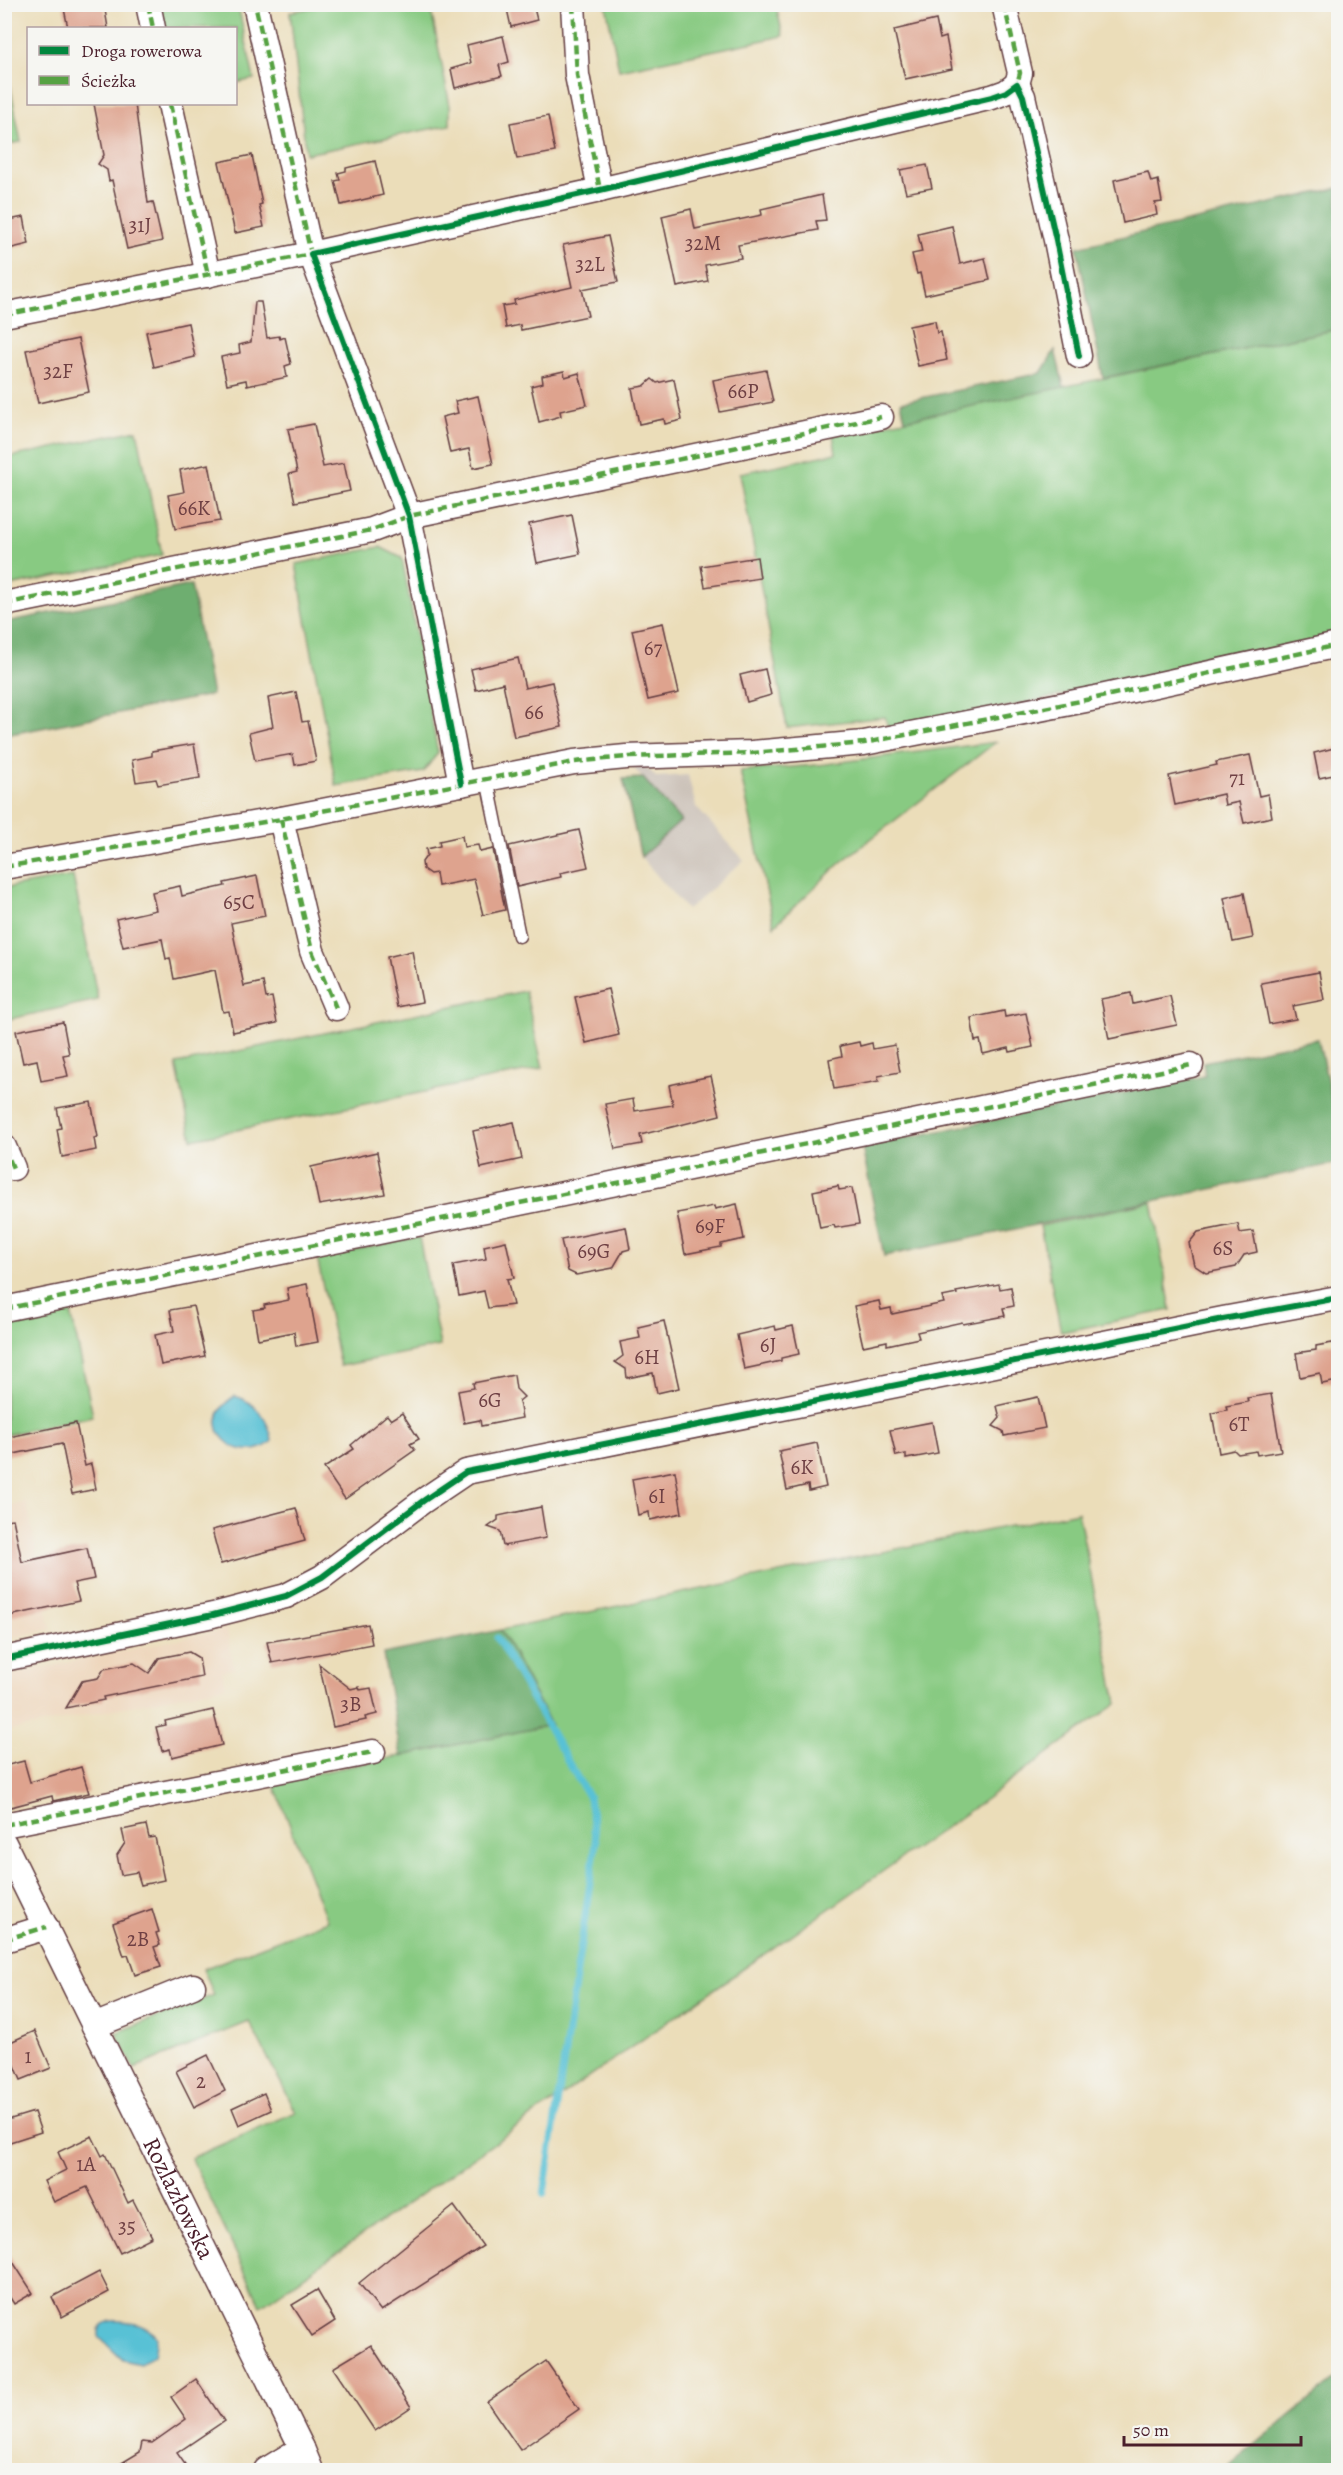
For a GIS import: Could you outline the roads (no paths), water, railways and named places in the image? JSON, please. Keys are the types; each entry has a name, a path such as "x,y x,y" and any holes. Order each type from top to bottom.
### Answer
{"street":[{"path":"148,4 153,27"},
{"path":"255,4 311,254 409,516 461,784"},
{"path":"573,4 578,75 600,190"},
{"path":"4,315 311,254 600,190 992,97 1006,92 1017,84 1020,73 1004,4"},
{"path":"1017,84 1023,96 1036,152 1079,356"},
{"path":"170,105 208,275"},
{"path":"4,604 372,530 409,516 881,417"},
{"path":"4,867 281,819 574,762 626,757 752,753 864,743 1096,698 1338,645"},
{"path":"281,819 312,951 336,1008"},
{"path":"4,1310 1191,1065"},
{"path":"4,1659 213,1615 286,1596 322,1577 423,1501 466,1472 1211,1321 1338,1298"},
{"path":"4,1825 373,1752"},
{"name":"Rozlazłowska","path":"4,1843 311,2470"},
{"path":"4,1940 46,1927"},
{"path":"94,2025 193,1986"},
{"path":"266,2470 302,2448"}],"lane":[{"path":"487,779 519,936"}],"water":[{"path":"235,1396 255,1407 268,1426 272,1441 260,1449 247,1450 235,1447 225,1440 219,1431 217,1419 222,1407"},
{"path":"111,2321 124,2321 148,2329 157,2337 154,2355 141,2364 123,2360 99,2337 99,2330 103,2324"}],"waterway":[{"path":"497,1638 589,1798 596,1842 544,2194"}]}
